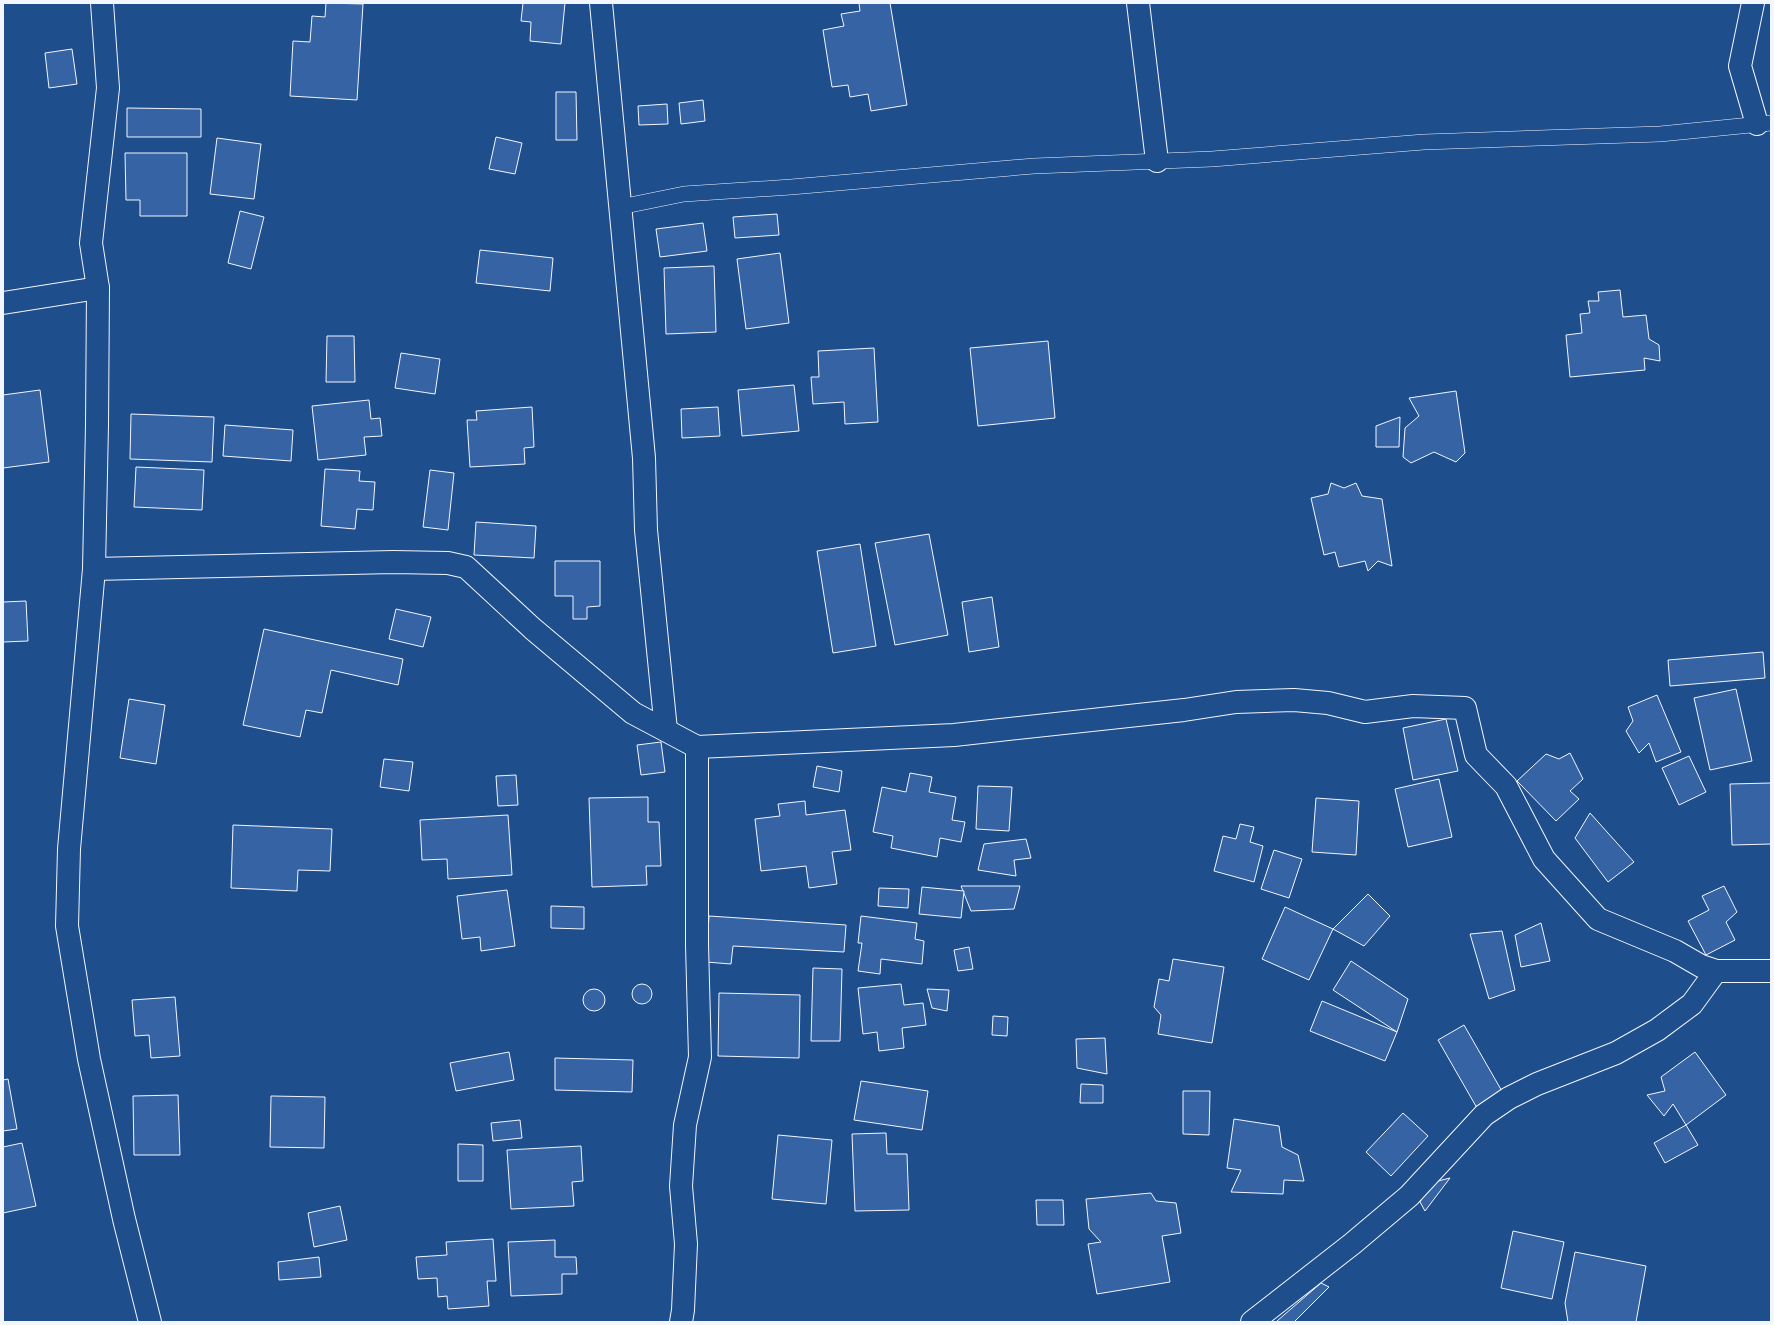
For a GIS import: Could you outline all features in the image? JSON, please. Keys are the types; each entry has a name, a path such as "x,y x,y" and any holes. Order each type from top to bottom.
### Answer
{"street":[{"path":"102,3 108,88 91,242 98,288 94,569 69,849 67,926 89,1059 124,1219 150,1322"},
{"path":"600,3 644,458 646,530 666,730"},
{"path":"1138,3 1157,161"},
{"path":"1753,3 1740,66 1764,123"},
{"path":"3,303 98,288"},
{"path":"94,569 393,562 448,563 466,567 533,629 633,713 697,747 954,735 1184,710 1236,702 1294,700 1328,703 1365,712 1413,706 1465,708 1476,755 1506,786 1544,859 1598,919 1675,950 1701,966 1716,971 1771,971"},
{"path":"681,1322 683,1310 686,1244 681,1186 685,1125 700,1057 696,945 697,747"},
{"path":"1252,1322 1352,1244 1409,1196 1484,1115 1509,1098 1537,1084 1616,1053 1657,1030 1692,1004 1716,971"}],"lane":[{"path":"620,207 684,194 791,187 1034,166 1212,159 1424,142 1660,134 1764,123"}],"building":[{"path":"326,3 363,4 357,100 290,96 293,41 310,42 312,16 325,17"},
{"path":"523,3 565,3 561,44 530,41 531,22 521,21"},
{"path":"859,3 890,3 907,105 871,111 868,94 850,97 848,85 832,87 823,30 844,26 841,14 860,11"},
{"path":"72,49 77,84 49,88 45,53"},
{"path":"556,92 576,92 577,140 556,140"},
{"path":"703,100 705,121 681,124 679,103"},
{"path":"667,104 668,124 639,125 638,106"},
{"path":"127,108 201,109 201,137 127,137"},
{"path":"496,137 522,143 515,174 489,169"},
{"path":"217,138 261,144 254,199 210,194"},
{"path":"125,153 187,153 187,216 140,216 140,200 126,200"},
{"path":"240,211 264,217 251,269 228,263"},
{"path":"777,214 779,235 735,238 733,217"},
{"path":"703,223 707,251 660,257 656,229"},
{"path":"480,250 553,258 550,291 476,283"},
{"path":"780,253 789,323 746,329 737,259"},
{"path":"714,266 716,332 666,334 664,268"},
{"path":"1620,290 1623,317 1646,315 1649,339 1659,345 1660,361 1644,358 1645,370 1570,377 1566,335 1582,333 1580,314 1590,313 1588,301 1599,301 1598,292"},
{"path":"327,336 354,336 355,382 326,382"},
{"path":"1048,341 1055,418 978,426 970,348"},
{"path":"874,348 878,422 845,424 844,402 813,404 811,377 819,377 818,351"},
{"path":"401,353 440,359 435,394 395,388"},
{"path":"794,385 799,431 742,436 738,390"},
{"path":"40,390 49,462 3,468 3,395"},
{"path":"1456,391 1465,453 1456,462 1434,452 1411,463 1403,457 1405,428 1419,416 1409,398"},
{"path":"369,400 371,419 380,418 382,436 364,437 366,455 318,460 312,406"},
{"path":"532,407 534,447 524,448 525,464 470,467 467,420 477,420 476,411"},
{"path":"718,407 720,436 682,438 681,409"},
{"path":"131,414 214,417 212,462 130,459"},
{"path":"1400,417 1399,447 1376,447 1376,426"},
{"path":"225,425 293,430 291,461 223,456"},
{"path":"136,467 204,470 202,510 134,507"},
{"path":"325,469 360,471 359,481 375,482 373,510 357,509 355,529 321,526"},
{"path":"430,470 454,473 448,530 423,527"},
{"path":"1331,483 1344,488 1356,483 1362,496 1382,499 1392,566 1378,561 1368,571 1365,561 1339,567 1335,552 1324,555 1311,498 1328,494"},
{"path":"476,522 536,526 534,558 474,555"},
{"path":"929,534 948,635 895,645 875,543"},
{"path":"860,544 876,646 833,653 817,551"},
{"path":"555,561 600,561 600,606 587,607 587,619 573,619 573,596 555,596"},
{"path":"992,597 999,647 969,652 962,602"},
{"path":"26,601 28,641 3,642 3,602"},
{"path":"396,609 431,617 423,647 389,639"},
{"path":"264,629 403,659 398,685 331,670 322,713 306,710 300,737 243,725"},
{"path":"1763,652 1765,678 1670,686 1668,660"},
{"path":"1736,689 1752,761 1710,770 1694,698"},
{"path":"1657,695 1681,752 1656,762 1649,743 1639,753 1626,731 1633,721 1628,707"},
{"path":"129,699 165,705 156,764 120,758"},
{"path":"1446,719 1458,771 1413,780 1403,728"},
{"path":"661,742 665,772 641,775 637,745"},
{"path":"1570,753 1583,779 1570,791 1579,799 1556,821 1517,781 1546,754 1559,759"},
{"path":"1689,756 1706,792 1679,805 1662,768"},
{"path":"384,759 413,762 409,791 380,787"},
{"path":"817,766 842,771 839,792 813,787"},
{"path":"910,773 932,777 929,792 956,797 952,820 965,822 961,842 940,838 937,857 891,848 893,836 873,832 882,787 906,792"},
{"path":"516,775 518,805 498,806 496,776"},
{"path":"1439,779 1452,837 1408,847 1395,789"},
{"path":"1771,783 1771,844 1732,845 1730,784"},
{"path":"978,786 1012,787 1009,831 976,829"},
{"path":"648,797 648,822 659,822 661,866 646,866 647,885 592,887 589,798"},
{"path":"1316,798 1359,801 1356,855 1312,852"},
{"path":"805,801 806,815 845,810 851,850 832,852 837,884 809,888 806,866 761,871 755,819 780,816 778,804"},
{"path":"1590,813 1634,862 1608,882 1575,838"},
{"path":"508,815 512,875 448,879 447,859 422,860 420,820"},
{"path":"1240,824 1254,827 1250,842 1263,846 1254,882 1214,871 1223,836 1236,839"},
{"path":"233,825 332,829 330,871 298,870 297,891 231,888"},
{"path":"1026,839 1031,858 1014,860 1016,876 978,870 984,844"},
{"path":"1274,850 1302,859 1289,898 1261,889"},
{"path":"961,886 1020,886 1014,909 971,911"},
{"path":"1724,886 1737,912 1726,922 1735,940 1706,955 1688,921 1709,910 1702,896"},
{"path":"922,887 964,891 961,918 919,914"},
{"path":"879,888 909,889 908,908 878,906"},
{"path":"507,890 515,946 481,951 480,937 462,939 457,896"},
{"path":"1368,894 1390,916 1364,946 1333,929"},
{"path":"551,906 584,907 584,929 551,928"},
{"path":"1285,907 1333,929 1309,980 1262,959"},
{"path":"709,916 846,925 844,952 733,946 731,964 706,962"},
{"path":"861,916 917,923 915,939 924,941 922,964 881,959 880,974 858,971 862,943 858,943"},
{"path":"1541,923 1550,961 1521,967 1515,935"},
{"path":"1502,931 1515,990 1489,999 1470,934"},
{"path":"969,947 973,969 958,971 954,950"},
{"path":"1173,959 1224,967 1212,1043 1158,1034 1161,1015 1154,1007 1159,979 1169,981"},
{"path":"1351,961 1408,999 1397,1032 1333,990"},
{"path":"813,968 842,969 840,1041 811,1041"},
{"path":"642,984 649,987 652,994 649,1001 642,1004 635,1001 632,994 635,987"},
{"path":"901,984 904,1005 923,1003 926,1025 902,1028 904,1048 879,1051 877,1032 863,1034 858,988"},
{"path":"594,989 602,992 605,1000 602,1008 594,1011 586,1008 583,1000 586,992"},
{"path":"927,989 949,990 947,1011 932,1008"},
{"path":"719,993 800,995 799,1058 718,1056"},
{"path":"175,997 180,1056 151,1058 149,1035 135,1036 132,1000"},
{"path":"1322,1001 1397,1032 1385,1061 1310,1031"},
{"path":"993,1016 1008,1017 1007,1036 992,1035"},
{"path":"1464,1025 1503,1093 1477,1108 1438,1040"},
{"path":"1105,1038 1107,1074 1077,1068 1076,1039"},
{"path":"509,1052 514,1080 456,1091 450,1063"},
{"path":"1695,1052 1726,1095 1686,1125 1673,1104 1664,1116 1647,1095 1665,1091 1661,1077"},
{"path":"555,1058 633,1060 632,1092 555,1090"},
{"path":"8,1079 17,1129 3,1131 3,1080"},
{"path":"861,1081 928,1091 922,1130 854,1120"},
{"path":"1081,1084 1103,1085 1103,1103 1080,1103"},
{"path":"1183,1091 1210,1091 1209,1135 1183,1134"},
{"path":"178,1095 180,1155 134,1155 133,1096"},
{"path":"271,1096 325,1097 324,1148 270,1147"},
{"path":"1403,1113 1428,1136 1391,1176 1366,1152"},
{"path":"1234,1119 1279,1126 1282,1147 1298,1155 1304,1181 1284,1180 1283,1194 1231,1192 1241,1170 1227,1168"},
{"path":"520,1120 522,1138 493,1141 491,1123"},
{"path":"1686,1125 1698,1145 1665,1163 1654,1143"},
{"path":"886,1133 887,1154 907,1154 909,1210 855,1211 852,1134"},
{"path":"778,1135 832,1140 826,1204 772,1199"},
{"path":"22,1143 36,1206 3,1213 3,1147"},
{"path":"458,1144 483,1145 483,1181 458,1181"},
{"path":"581,1146 583,1181 572,1182 574,1206 511,1209 507,1150"},
{"path":"1450,1178 1425,1211 1420,1202 1430,1183"},
{"path":"1151,1193 1156,1201 1176,1203 1181,1233 1162,1236 1170,1282 1097,1294 1088,1244 1101,1242 1089,1229 1086,1199"},
{"path":"1036,1200 1063,1200 1064,1225 1037,1225"},
{"path":"340,1206 347,1240 314,1247 308,1213"},
{"path":"1513,1231 1564,1242 1552,1299 1501,1288"},
{"path":"493,1239 496,1281 487,1281 489,1306 448,1309 447,1296 438,1297 437,1278 418,1279 416,1257 447,1255 446,1242"},
{"path":"555,1240 555,1257 576,1257 577,1274 562,1274 562,1294 511,1296 508,1242"},
{"path":"1575,1252 1646,1266 1636,1322 1568,1322 1565,1303"},
{"path":"319,1257 321,1277 279,1280 278,1262"},
{"path":"1321,1283 1329,1287 1294,1322 1277,1321"}]}
